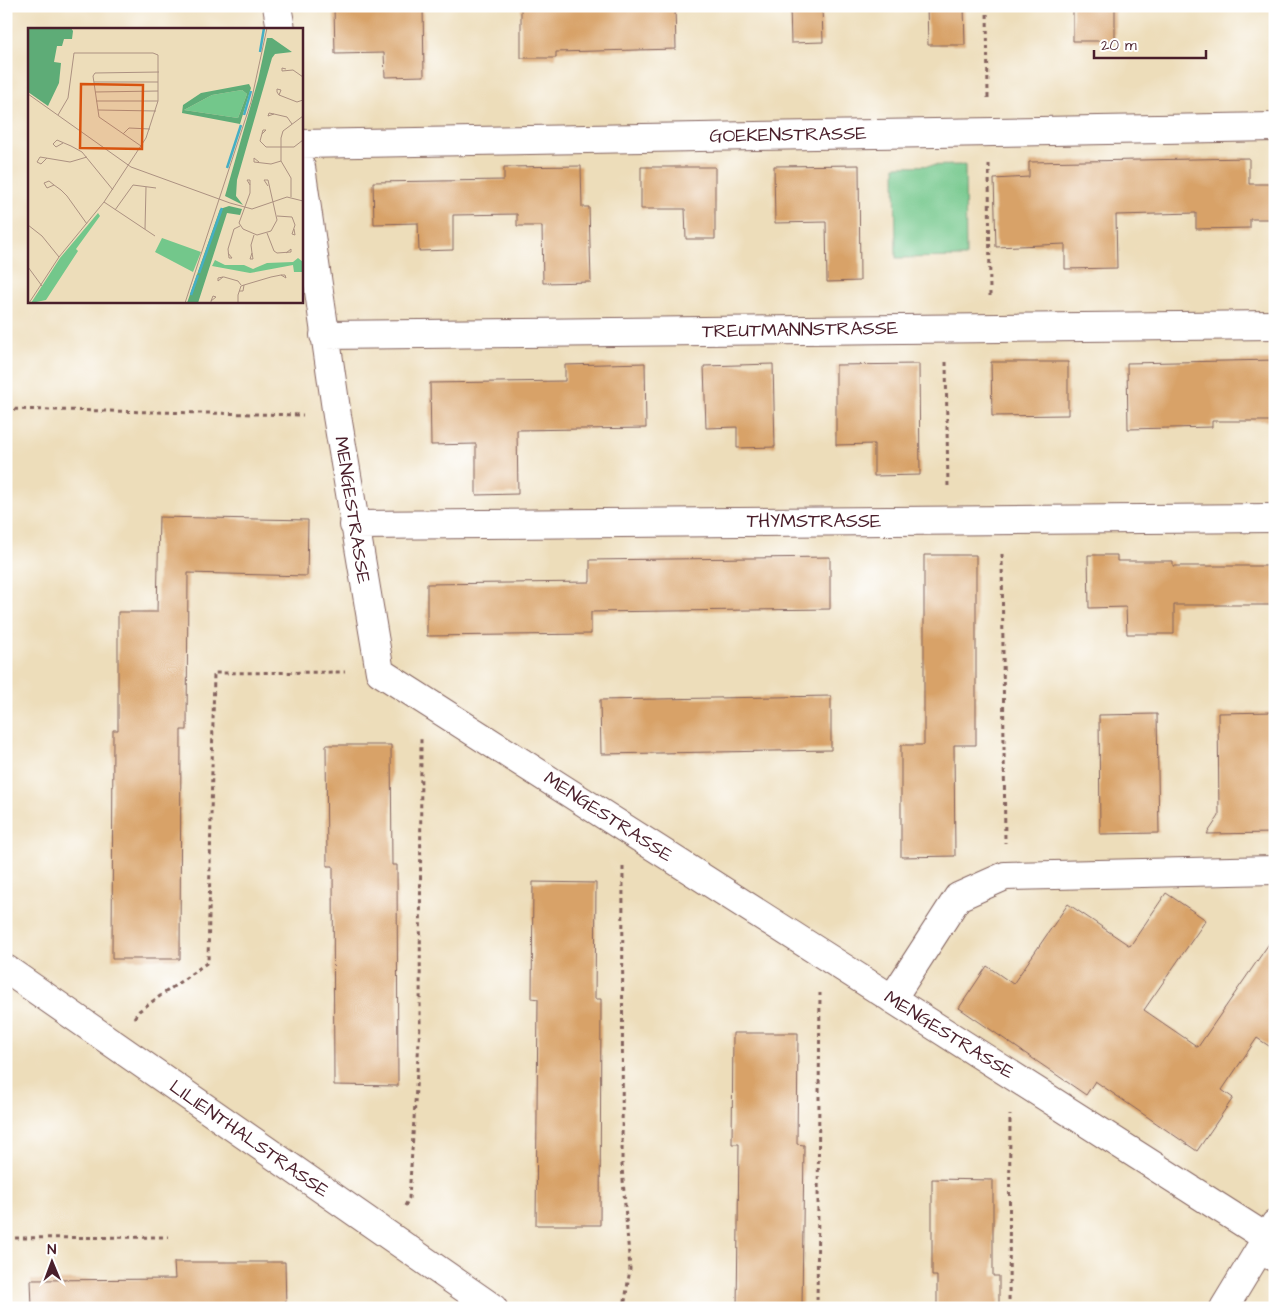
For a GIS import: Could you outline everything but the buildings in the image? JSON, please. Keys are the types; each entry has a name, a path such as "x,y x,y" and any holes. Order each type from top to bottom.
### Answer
{"street":[{"path":"277,6 281,28"},
{"name":"GOEKENSTRASSE","path":"302,144 1275,126"},
{"name":"MENGESTRASSE","path":"302,174 324,335 380,672 1010,1074 1268,1245"},
{"name":"TREUTMANNSTRASSE","path":"324,335 1275,325"},
{"name":"THYMSTRASSE","path":"354,524 1275,518"},
{"path":"892,999 958,897 1005,876 1275,870"},
{"name":"LILIENTHALSTRASSE","path":"6,969 493,1308"},
{"path":"1224,1308 1268,1245"}],"path":[{"path":"945,329 949,520"},
{"path":"6,409 337,416"},
{"path":"1001,521 1005,876"},
{"path":"113,1043 139,1011 208,962 214,673 380,672"},
{"path":"388,1235 409,1198 411,1179 420,1025 421,698"},
{"path":"624,828 622,1167 630,1269 624,1308"},
{"path":"817,1308 820,954"},
{"path":"1009,1308 1010,1074"},
{"path":"7,1238 168,1237"}],"green space":[{"path":"965,165 966,257 896,258 895,166"}]}
